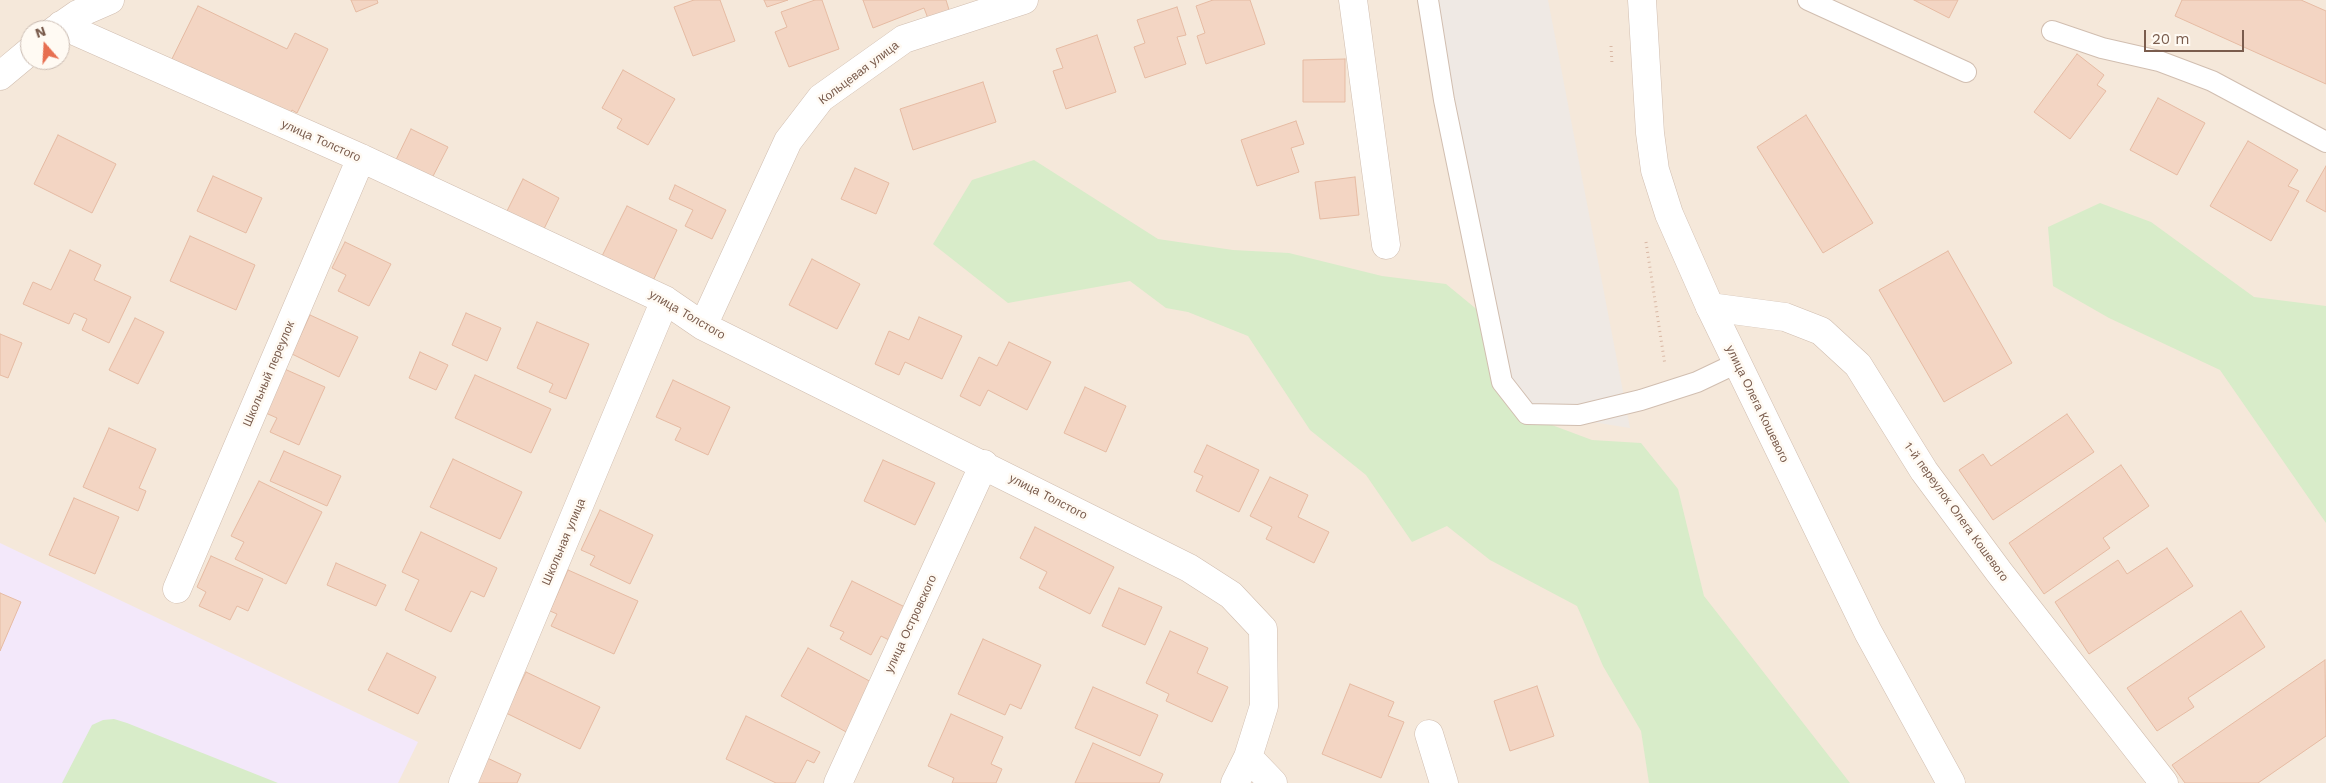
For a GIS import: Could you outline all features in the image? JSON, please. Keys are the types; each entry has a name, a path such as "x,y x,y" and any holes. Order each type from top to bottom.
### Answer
{"street":[{"path":"69,20 110,0"},
{"name":"Кольцевая улица","path":"703,326 788,141 821,98 904,39 1024,0"},
{"path":"1353,0 1386,245"},
{"name":"улица Олега Кошевого","path":"1642,0 1650,133 1655,170 1669,214 1710,308 1868,632 1951,783"},
{"name":"улица Толстого","path":"70,32 361,158 666,300 703,326 984,464 1189,568 1231,595 1263,629 1264,706 1248,756"},
{"path":"0,76 20,59"},
{"name":"Школьный переулок","path":"177,589 361,158"},
{"name":"Школьная улица","path":"463,783 666,300"},
{"name":"1-й переулок Олега Кошевого","path":"1710,308 1785,316 1821,331 1858,365 1936,487 2004,580 2164,783"},
{"name":"улица Островского","path":"838,783 984,464"},
{"path":"1428,734 1444,783"},
{"path":"1235,783 1248,756 1273,783"}],"lane":[{"path":"1428,0 1444,100 1502,382 1527,414 1580,415 1640,400 1697,382 1737,363"},
{"path":"1808,0 1966,72"},
{"path":"2052,31 2102,48 2159,60 2212,81 2326,142"}],"shaded area":[{"path":"0,0 2326,0 2326,783 0,783"},
{"path":"1432,0 1548,0 1630,428 1509,409 1497,326"},
{"path":"0,543 418,742 398,783 0,783"}],"green space":[{"path":"1034,160 1158,239 1233,250 1289,253 1382,276 1446,284 1497,326 1509,409 1592,440 1641,443 1678,489 1704,596 1850,783 1649,783 1641,731 1603,666 1577,606 1490,560 1447,526 1412,542 1366,475 1310,430 1248,336 1188,312 1166,308 1130,281 1008,303 933,244 972,180"},
{"path":"2100,203 2151,222 2254,297 2326,306 2326,523 2220,370 2109,318 2053,286 2048,227"},
{"path":"114,719 278,783 62,783 92,725 103,720"}],"building":[{"path":"351,0 377,0 378,3 356,12"},
{"path":"694,0 720,0 735,41 693,56 674,7"},
{"path":"764,0 788,0 767,7"},
{"path":"815,0 822,0 839,49 789,67 775,32 787,27 781,12"},
{"path":"863,0 946,0 950,13 929,21 924,8 873,28"},
{"path":"1213,0 1250,0 1265,44 1206,64 1197,36 1205,33 1196,6"},
{"path":"1914,0 1958,0 1949,18"},
{"path":"2182,0 2301,0 2326,11 2326,84 2175,16"},
{"path":"198,6 287,49 295,33 328,49 297,113 292,110 287,120 278,110 191,67 185,80 166,71"},
{"path":"1177,7 1186,35 1177,37 1186,64 1145,78 1134,47 1145,43 1137,20"},
{"path":"1097,35 1116,92 1066,109 1053,71 1063,68 1056,49"},
{"path":"2077,54 2104,75 2097,85 2106,91 2070,139 2034,112"},
{"path":"1345,59 1345,102 1303,102 1303,60"},
{"path":"623,70 675,99 648,145 617,128 622,119 602,108"},
{"path":"983,82 996,122 913,150 900,109"},
{"path":"2158,98 2205,123 2177,175 2130,150"},
{"path":"1806,115 1873,223 1823,253 1757,147"},
{"path":"1296,121 1304,144 1291,148 1299,172 1257,186 1241,140"},
{"path":"411,129 448,147 429,184 393,166"},
{"path":"58,135 116,164 92,213 34,184"},
{"path":"2248,141 2298,170 2288,186 2299,191 2271,241 2210,206"},
{"path":"2326,166 2326,212 2306,201"},
{"path":"855,168 889,183 876,214 841,199"},
{"path":"213,176 262,198 246,233 197,211"},
{"path":"1355,177 1359,215 1320,219 1315,182"},
{"path":"523,179 559,198 541,235 504,217"},
{"path":"675,185 726,210 712,239 685,226 693,210 669,199"},
{"path":"627,206 677,230 651,285 600,260"},
{"path":"190,236 255,265 236,310 170,281"},
{"path":"345,242 391,264 369,306 338,291 346,275 332,268"},
{"path":"70,250 101,265 94,280 131,297 109,343 82,330 87,319 74,313 69,324 23,304 33,282 51,290"},
{"path":"1948,251 2012,363 1944,402 1879,290"},
{"path":"812,259 860,284 837,329 789,305"},
{"path":"466,313 501,328 487,361 452,345"},
{"path":"310,315 358,337 339,377 292,354"},
{"path":"919,317 962,336 942,379 905,362 899,375 875,364 889,331 909,340"},
{"path":"135,318 164,332 138,384 109,370"},
{"path":"537,322 589,344 566,399 549,392 553,384 517,368"},
{"path":"0,334 22,343 8,378 0,375"},
{"path":"1009,342 1051,362 1027,410 988,390 980,406 960,396 979,357 997,366"},
{"path":"420,352 448,365 436,390 409,378"},
{"path":"280,367 325,387 299,445 270,432 277,418 259,410"},
{"path":"475,375 551,409 531,453 455,418"},
{"path":"673,380 730,407 708,455 675,440 681,428 656,417"},
{"path":"1085,387 1126,406 1106,452 1064,433"},
{"path":"2067,414 2094,452 1993,520 1959,470 1983,454 1991,466"},
{"path":"109,428 156,449 139,488 146,491 138,511 83,487"},
{"path":"1207,445 1259,470 1239,512 1196,491 1203,476 1194,472"},
{"path":"284,451 341,476 327,506 270,481"},
{"path":"453,459 522,492 500,539 430,507"},
{"path":"883,460 935,483 915,525 864,501"},
{"path":"2121,465 2149,506 2103,538 2110,548 2044,594 2009,543"},
{"path":"1270,477 1308,495 1298,517 1329,532 1314,563 1266,539 1272,527 1250,516"},
{"path":"259,481 322,512 286,584 235,559 244,542 231,536"},
{"path":"74,498 119,517 95,574 49,555"},
{"path":"600,510 653,535 630,584 590,565 595,556 581,550"},
{"path":"1035,527 1114,567 1090,614 1039,588 1047,572 1020,558"},
{"path":"421,532 497,568 484,597 471,591 451,632 405,610 419,580 402,572"},
{"path":"2167,548 2193,586 2089,654 2055,602 2118,560 2127,574"},
{"path":"211,556 263,579 248,611 237,606 230,620 199,606 206,592 197,587"},
{"path":"336,563 386,585 376,606 327,585"},
{"path":"568,570 638,601 614,654 551,626 557,614 550,611"},
{"path":"852,581 911,610 895,643 881,636 871,655 840,639 844,632 830,626"},
{"path":"1119,588 1162,607 1145,645 1102,626"},
{"path":"0,593 21,602 0,651"},
{"path":"2241,611 2265,647 2188,698 2194,707 2157,731 2127,688"},
{"path":"1170,631 1208,648 1197,673 1228,687 1212,722 1166,701 1169,694 1146,683"},
{"path":"983,639 1041,665 1021,709 1010,704 1005,715 958,694"},
{"path":"808,648 875,684 848,733 781,696"},
{"path":"387,653 436,677 418,714 368,690"},
{"path":"2325,660 2326,736 2258,783 2185,783 2172,765"},
{"path":"526,672 600,707 580,749 506,713"},
{"path":"1350,684 1394,702 1388,716 1404,722 1381,778 1322,754"},
{"path":"1537,686 1554,736 1510,751 1494,701"},
{"path":"1093,687 1158,715 1140,756 1075,728"},
{"path":"951,714 1003,737 991,764 1002,769 996,783 952,783 954,778 928,766"},
{"path":"746,716 820,752 814,763 807,760 795,783 776,783 726,759"},
{"path":"1093,743 1163,774 1159,783 1075,783"},
{"path":"481,755 521,774 517,783 468,783"}]}
